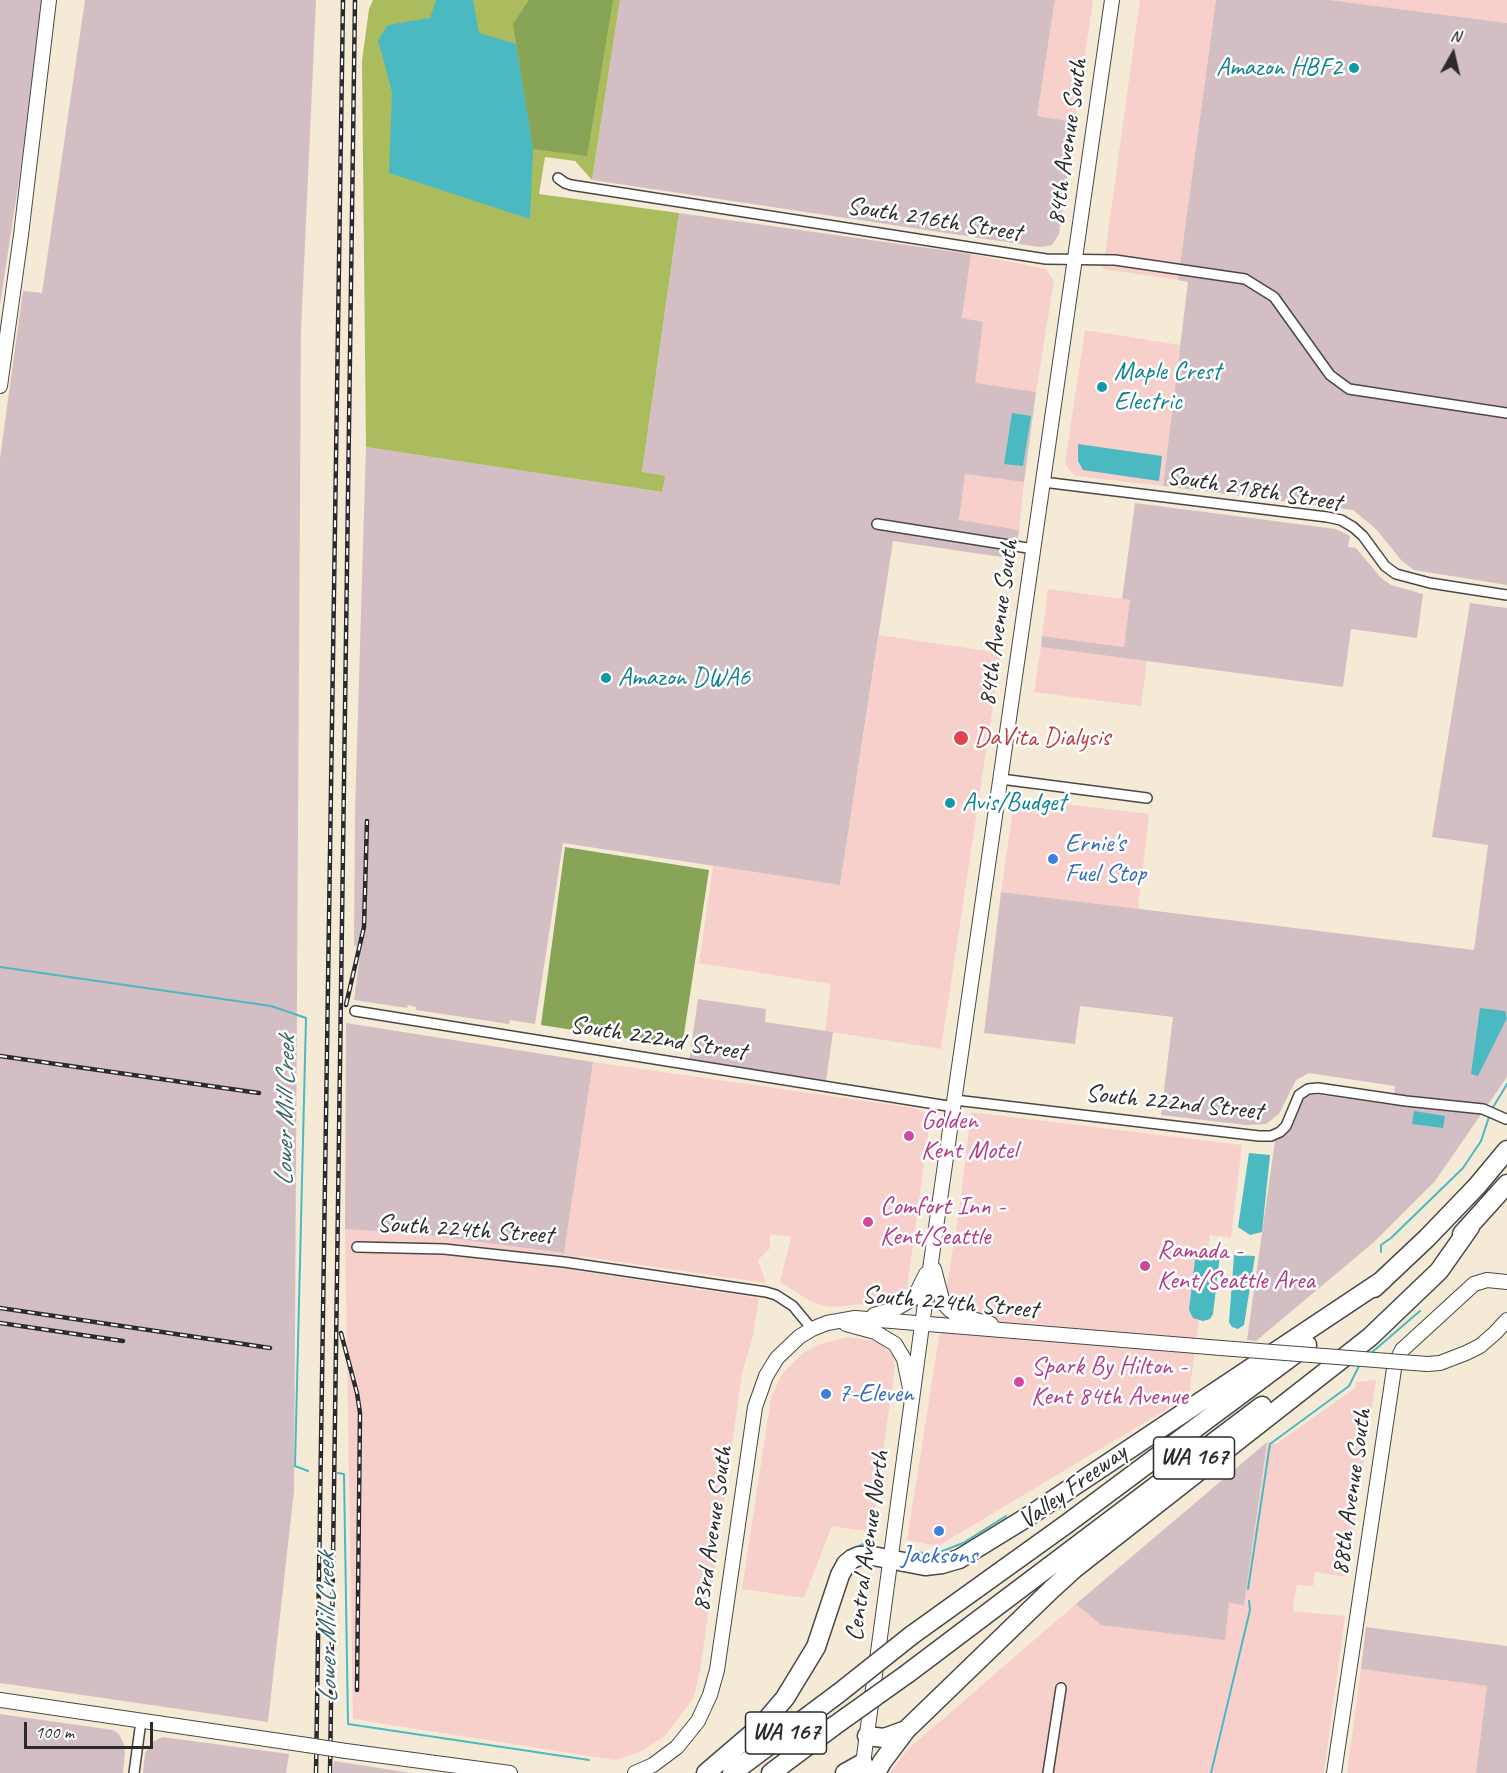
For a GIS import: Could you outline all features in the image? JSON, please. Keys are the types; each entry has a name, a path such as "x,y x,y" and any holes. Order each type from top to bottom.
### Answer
{"highway":[{"name":"Valley Freeway","path":"732,1773 912,1635 1068,1523 1325,1331 1434,1231 1477,1186 1507,1150"},
{"name":"Valley Freeway","path":"771,1773 907,1674 1335,1350 1400,1295 1470,1227 1507,1184"},
{"path":"845,1773 867,1770 1074,1569 1370,1337 1439,1271 1470,1227"},
{"path":"706,1773 762,1725 798,1680 816,1647 840,1575 846,1564 859,1556 873,1556 890,1561 934,1565 951,1562 971,1552 1029,1516 1383,1280"},
{"path":"867,1736 884,1738 906,1730"}],"main road":[{"path":"0,386 21,235 49,0"},
{"name":"84th Avenue South","path":"922,1325 1112,0"},
{"path":"855,1318 891,1310 914,1298 932,1261"},
{"path":"932,1261 943,1303 950,1310 957,1315 1020,1332"},
{"name":"88th Avenue South","path":"1334,1773 1394,1369 1402,1350 1474,1284 1487,1280 1507,1282"},
{"name":"South 224th Street","path":"812,1329 833,1321 855,1318 1427,1364 1466,1353 1495,1333 1507,1320"},
{"path":"833,1321 875,1332 894,1344 904,1359 912,1405"},
{"name":"Central Avenue North","path":"867,1770 867,1736 922,1325"},
{"name":"83rd Avenue South","path":"635,1773 653,1765 677,1747 698,1721 710,1695 715,1676 758,1396 779,1355 812,1329"},
{"path":"0,1700 510,1773"}],"street":[{"name":"South 216th Street","path":"558,178 571,185 1036,257 1115,260 1245,279 1274,297 1330,375 1349,389 1507,413"},
{"name":"South 218th Street","path":"1043,482 1341,520 1363,536 1385,566 1396,574 1430,583 1507,595"},
{"path":"877,524 1034,549"},
{"path":"1001,779 1146,798"},
{"name":"South 222nd Street","path":"355,1011 954,1104 1258,1136 1271,1136 1280,1132 1286,1126 1299,1095 1308,1089 1328,1089 1406,1101 1483,1109 1506,1119"},
{"name":"South 224th Street","path":"357,1247 444,1249 564,1262 766,1292 776,1294 793,1306 812,1329"},
{"path":"1048,1773 1061,1688"},
{"path":"134,1773 141,1721"}],"shaded area":[{"path":"0,0 44,0 0,305"},
{"path":"85,0 316,0 301,331 294,1491 268,1722 0,1683 0,458 23,291 42,293"},
{"path":"620,0 1055,0 1037,116 1075,122 1059,234 1052,245 1040,247 592,180"},
{"path":"1055,0 1093,0 1075,122 1037,116"},
{"path":"1140,0 1216,0 1178,280 1103,269"},
{"path":"1216,0 1329,0 1507,23 1507,585 1414,570 1402,561 1376,529 1353,510 1163,486 1188,282 1178,280"},
{"path":"1329,0 1507,0 1507,23"},
{"path":"679,213 971,254 962,318 983,322 975,383 1036,392 1024,482 965,474 959,520 1019,530 1015,559 893,541 840,885 563,843 535,1024 510,1020 509,1024 416,1010 416,1007 408,1005 407,1008 354,1000 361,947 354,946 355,812 366,447 662,492 642,472"},
{"path":"971,254 1046,269 1054,281 1036,392 974,384 983,322 962,319"},
{"path":"1085,330 1180,345 1163,486 1076,476 1065,463"},
{"path":"965,474 1024,482 1019,530 959,521"},
{"path":"1135,503 1336,529 1350,536 1348,547 1356,548 1381,578 1391,585 1423,594 1417,638 1351,629 1343,687 1041,647 1042,636 1124,647 1130,600 1122,599"},
{"path":"1048,589 1131,600 1124,647 1042,636"},
{"path":"1470,603 1507,608 1507,1077 1435,1181 1374,1242 1256,1341 1247,1340 1275,1141 1287,1132 1295,1120 1304,1097 1313,1094 1393,1105 1395,1086 1309,1073 1296,1080 1279,1114 1266,1124 1246,1125 1161,1115 1173,1017 1080,1006 1075,1044 984,1033 1001,892 1474,950 1488,845 1432,837"},
{"path":"879,635 1001,653 941,1049 825,1031 831,984 699,963 713,866 840,885"},
{"path":"1041,647 1147,661 1141,706 1034,692"},
{"path":"1015,798 1149,814 1138,909 1001,892"},
{"path":"698,999 766,1009 765,1022 833,1032 826,1081 689,1061"},
{"path":"346,1023 593,1062 564,1253 419,1234 345,1229"},
{"path":"593,1062 915,1108 926,1113 930,1120 907,1289 891,1300 875,1303 829,1307 812,1302 780,1282 791,1237 770,1234 770,1248 758,1260 766,1283 580,1256 578,1271 759,1298 753,1336 742,1373 700,1671 694,1697 665,1736 640,1752 615,1760 353,1719 345,1229 419,1234 564,1253"},
{"path":"971,1112 1242,1145 1231,1238 1210,1235 1189,1396 938,1546 907,1540 960,1204"},
{"path":"848,1337 879,1342 893,1356 895,1366 872,1532 832,1526 804,1598 742,1589 771,1398 782,1374 803,1353 820,1344"},
{"path":"1376,1380 1346,1577 1315,1572 1313,1586 1297,1585 1294,1599 1293,1611 1345,1616 1324,1773 890,1773 908,1749 1076,1604 1101,1625 1229,1603 1244,1604 1267,1442 1276,1444 1355,1388 1356,1382"},
{"path":"1267,1442 1244,1605 1229,1603 1225,1640 1101,1625 1076,1604"},
{"path":"1366,1627 1507,1646 1507,1773 1476,1773 1487,1686 1361,1669"},
{"path":"1361,1669 1487,1686 1476,1773 1347,1773"},
{"path":"0,1714 113,1730 119,1734 124,1744 123,1773 0,1773"},
{"path":"162,1737 289,1754 286,1773 143,1773 145,1754 151,1743"},
{"path":"334,1761 411,1773 333,1773"}],"green space":[{"path":"373,0 620,0 592,180 575,161 545,157 539,194 679,213 642,472 665,476 662,492 366,447 362,61 369,9"},
{"path":"529,0 613,0 587,156 533,149 513,24"},
{"path":"565,847 709,870 682,1047 541,1025"}],"water":[{"path":"436,0 473,0 479,33 516,44 533,149 530,219 389,173 392,92 378,40 388,25 430,18"},
{"path":"1012,413 1031,416 1023,466 1004,464"},
{"path":"1078,444 1162,456 1159,481 1083,470 1078,461"},
{"path":"1480,1008 1505,1011 1507,1018 1478,1076 1471,1074"},
{"path":"1414,1111 1445,1116 1443,1128 1412,1124"},
{"path":"1249,1153 1270,1155 1262,1232 1250,1235 1238,1227"},
{"path":"1196,1251 1220,1255 1213,1314 1210,1319 1203,1321 1193,1318 1189,1310"},
{"path":"1234,1255 1255,1256 1244,1325 1238,1329 1232,1327 1229,1322"}],"waterway":[{"name":"Lower Mill Creek","path":"0,967 271,1006 306,1018 295,1466 308,1471"},
{"path":"1492,1109 1507,1084"},
{"path":"1381,1252 1381,1245 1463,1168 1481,1141 1490,1114"},
{"path":"1370,1354 1420,1311"},
{"path":"1248,1589 1270,1444 1349,1386 1360,1364"},
{"name":"Lower Mill Creek","path":"338,1473 344,1474 348,1724 589,1760"},
{"path":"915,1552 935,1554 963,1543 1006,1516"},
{"path":"854,1549 869,1541"},
{"path":"1211,1773 1250,1610 1249,1601"}],"railway":[{"path":"316,1773 343,0"},
{"path":"330,1773 355,0"},
{"path":"346,1005 364,927 367,821"},
{"path":"0,1056 259,1093"},
{"path":"0,1308 270,1348"},
{"path":"0,1323 123,1341"},
{"path":"341,1333 360,1413 357,1690"}],"place":[{"name":"Amazon HBF2","path":"1354,68"},
{"name":"Maple Crest Electric","path":"1102,387"},
{"name":"Amazon DWA6","path":"606,678"},
{"name":"DaVita Dialysis","path":"961,738"},
{"name":"Avis/Budget","path":"950,803"},
{"name":"Ernie's Fuel Stop","path":"1053,859"},
{"name":"Golden Kent Motel","path":"909,1136"},
{"name":"Comfort Inn - Kent/Seattle","path":"868,1222"},
{"name":"Ramada - Kent/Seattle Area","path":"1145,1266"},
{"name":"Spark By Hilton - Kent 84th Avenue","path":"1019,1382"},
{"name":"7-Eleven","path":"826,1394"},
{"name":"Jacksons","path":"939,1531"}]}
